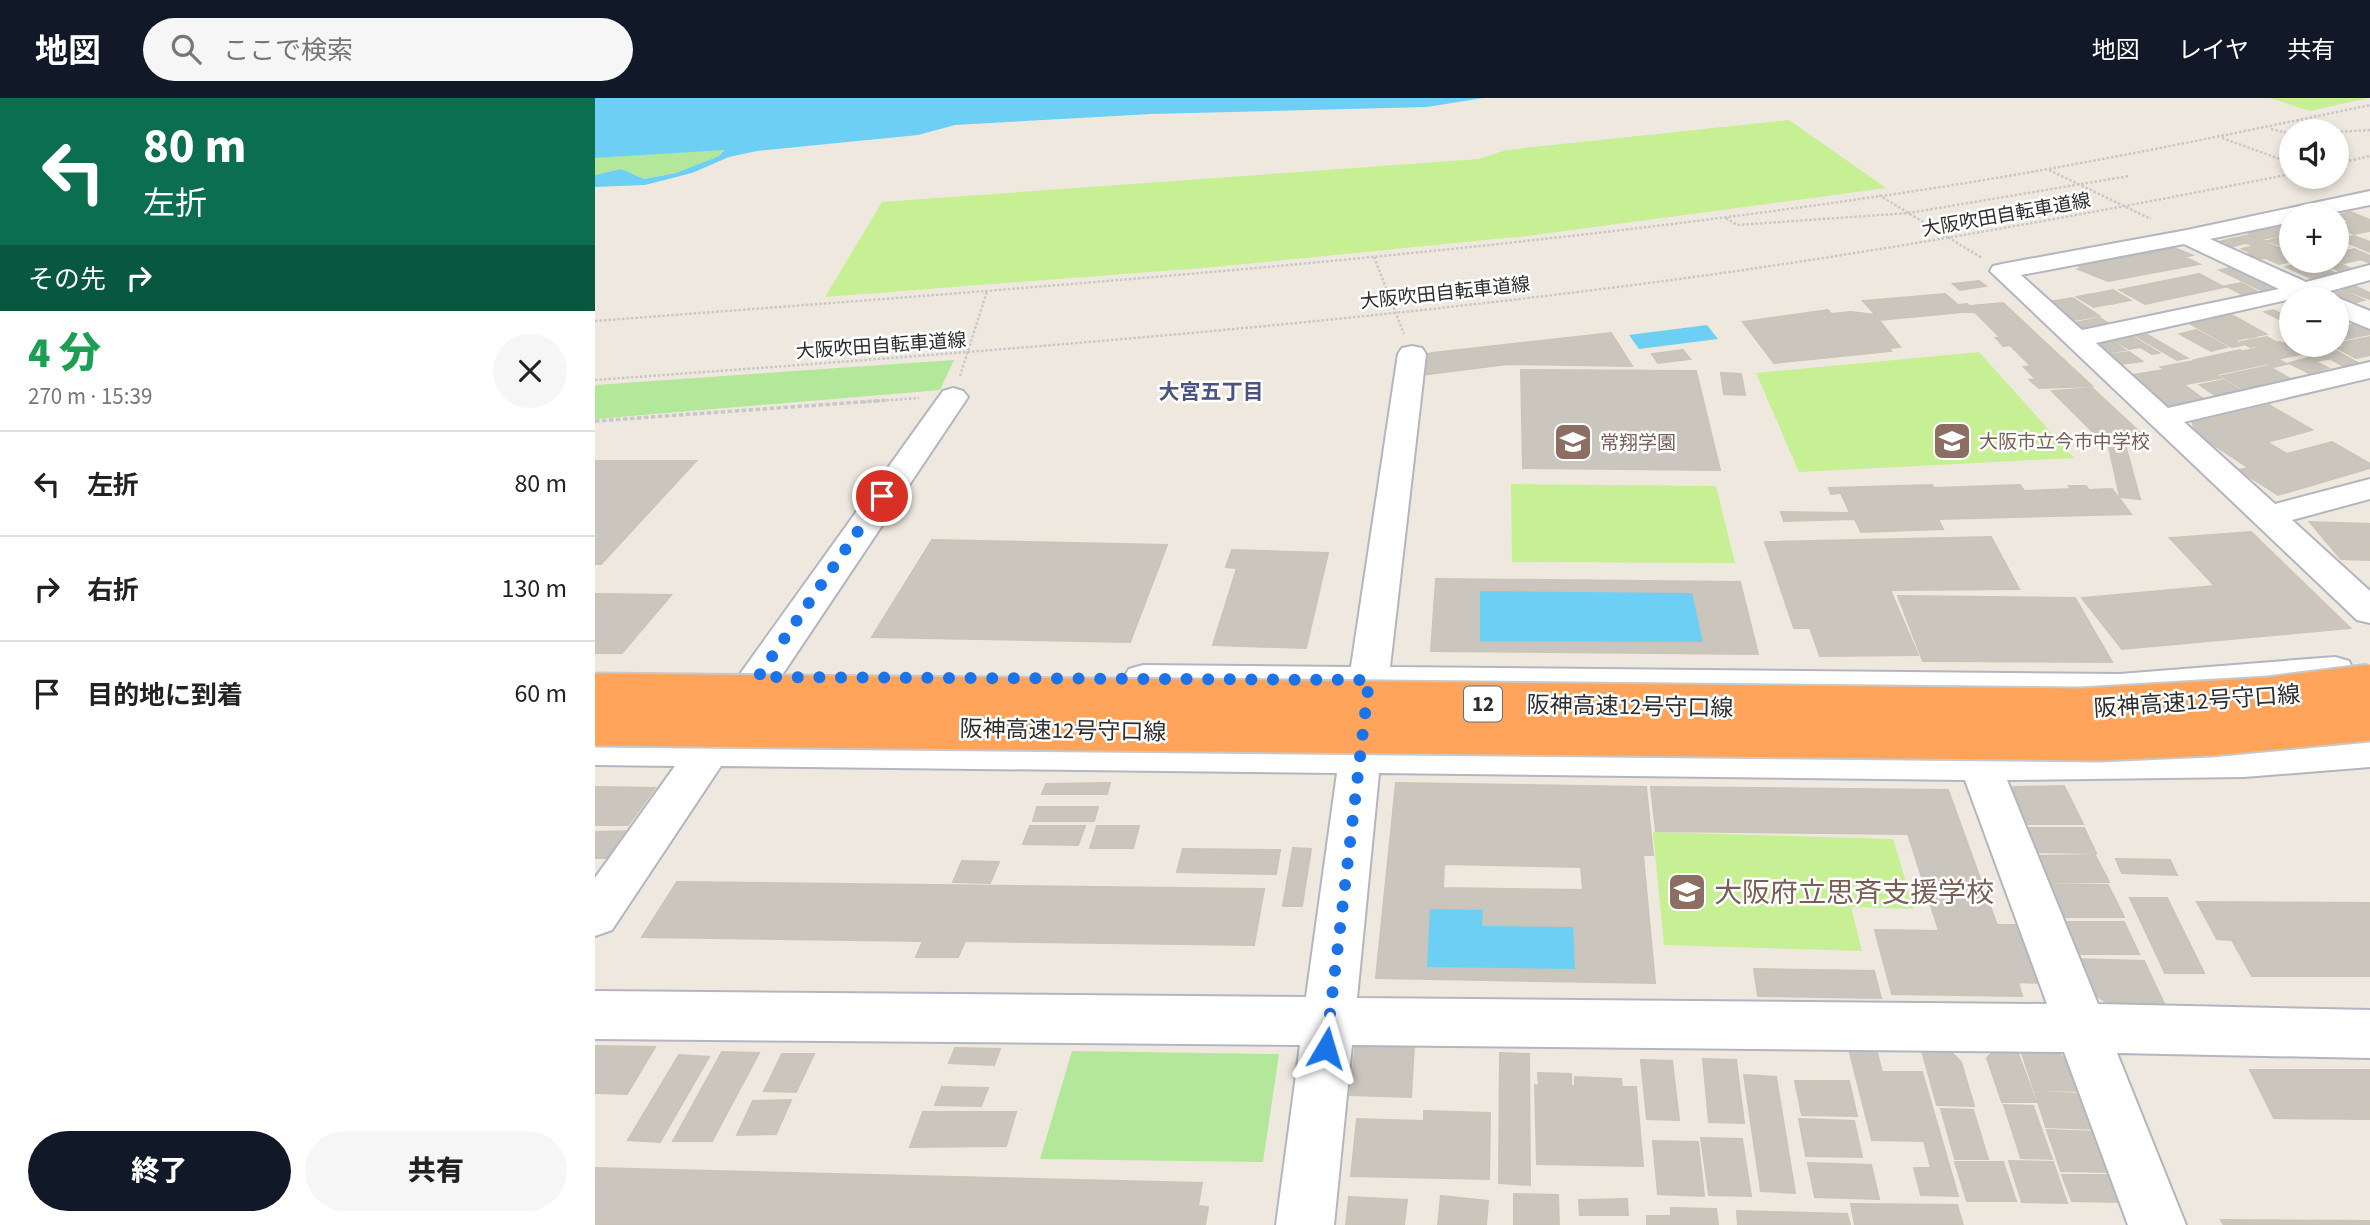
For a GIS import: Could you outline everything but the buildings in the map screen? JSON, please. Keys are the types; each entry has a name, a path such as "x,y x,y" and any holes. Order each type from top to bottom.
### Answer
{"highway":[{"name":"阪神高速12号守口線","path":"595,694 2081,709 2268,698 2370,685"},
{"name":"阪神高速12号守口線","path":"595,725 2098,740 2210,735 2370,720"}],"street":[{"path":"2002,271 2187,237 2370,198"},
{"path":"2187,237 2296,287"},
{"path":"2002,271 2370,611"},
{"path":"2333,287 2370,272"},
{"path":"2078,339 2279,301"},
{"path":"2349,311 2370,321"},
{"path":"1305,1225 1369,680 1412,354"},
{"path":"2164,418 2370,370"},
{"path":"595,916 711,751 758,677 928,429 953,397"},
{"path":"2269,516 2370,489"},
{"path":"595,675 2120,688 2370,668"},
{"path":"595,749 1980,764 2244,761 2370,751"},
{"path":"1980,764 2157,1225"},
{"path":"595,1015 2081,1028 2370,1034"}],"path":[{"name":"大阪吹田自転車道線","path":"595,321 987,291 1585,236 2048,169 2221,138 2370,105"},
{"name":"大阪吹田自転車道線","path":"2267,128 2279,131"},
{"path":"2349,131 2370,130"},
{"path":"2221,138 2279,159"},
{"path":"2349,161 2370,156"},
{"path":"2048,169 2127,207"},
{"path":"1725,217 1737,225 1909,214 2129,176"},
{"name":"大阪吹田自転車道線","path":"595,380 968,352 1395,312 1662,281 1951,238 2279,176"},
{"path":"1878,195 2002,271"},
{"path":"1374,257 1395,312"},
{"path":"968,352 987,291"},
{"path":"595,421 931,397 916,425 928,429"}],"green space":[{"path":"2270,98 2368,98 2310,111"},
{"path":"1789,120 1886,188 1527,236 1214,267 825,297 882,202 1479,159 1506,150"},
{"path":"724,149 719,156 676,173 644,179 621,169 595,175 595,158"},
{"path":"1979,352 2074,458 1799,472 1756,373"},
{"path":"954,360 940,390 595,419 595,385"},
{"path":"1511,484 1716,486 1735,563 1512,562"},
{"path":"1653,832 1893,839 1914,909 1851,907 1862,951 1664,945"},
{"path":"1072,1051 1279,1054 1263,1162 1040,1159"}],"water":[{"path":"595,98 1483,98 1427,107 1151,114 955,125 918,135 757,151 729,157 692,173 645,185 595,187 595,175 621,169 644,179 676,173 719,156 724,150 595,158"},
{"path":"1707,325 1718,339 1639,349 1629,335"},
{"path":"1479,590 1693,592 1704,643 1479,642"},
{"path":"1429,908 1484,909 1483,924 1574,926 1576,970 1426,968"}],"place":[{"name":"大阪市立今市中学校","path":"1952,441"},
{"name":"常翔学園","path":"1573,442"},
{"name":"大阪府立思斉支援学校","path":"1687,892"}],"district":[{"name":"大宮五丁目","path":"1211,392"}],"route":[{"path":"882,496 758,677 1369,680 1326,1048"}]}
